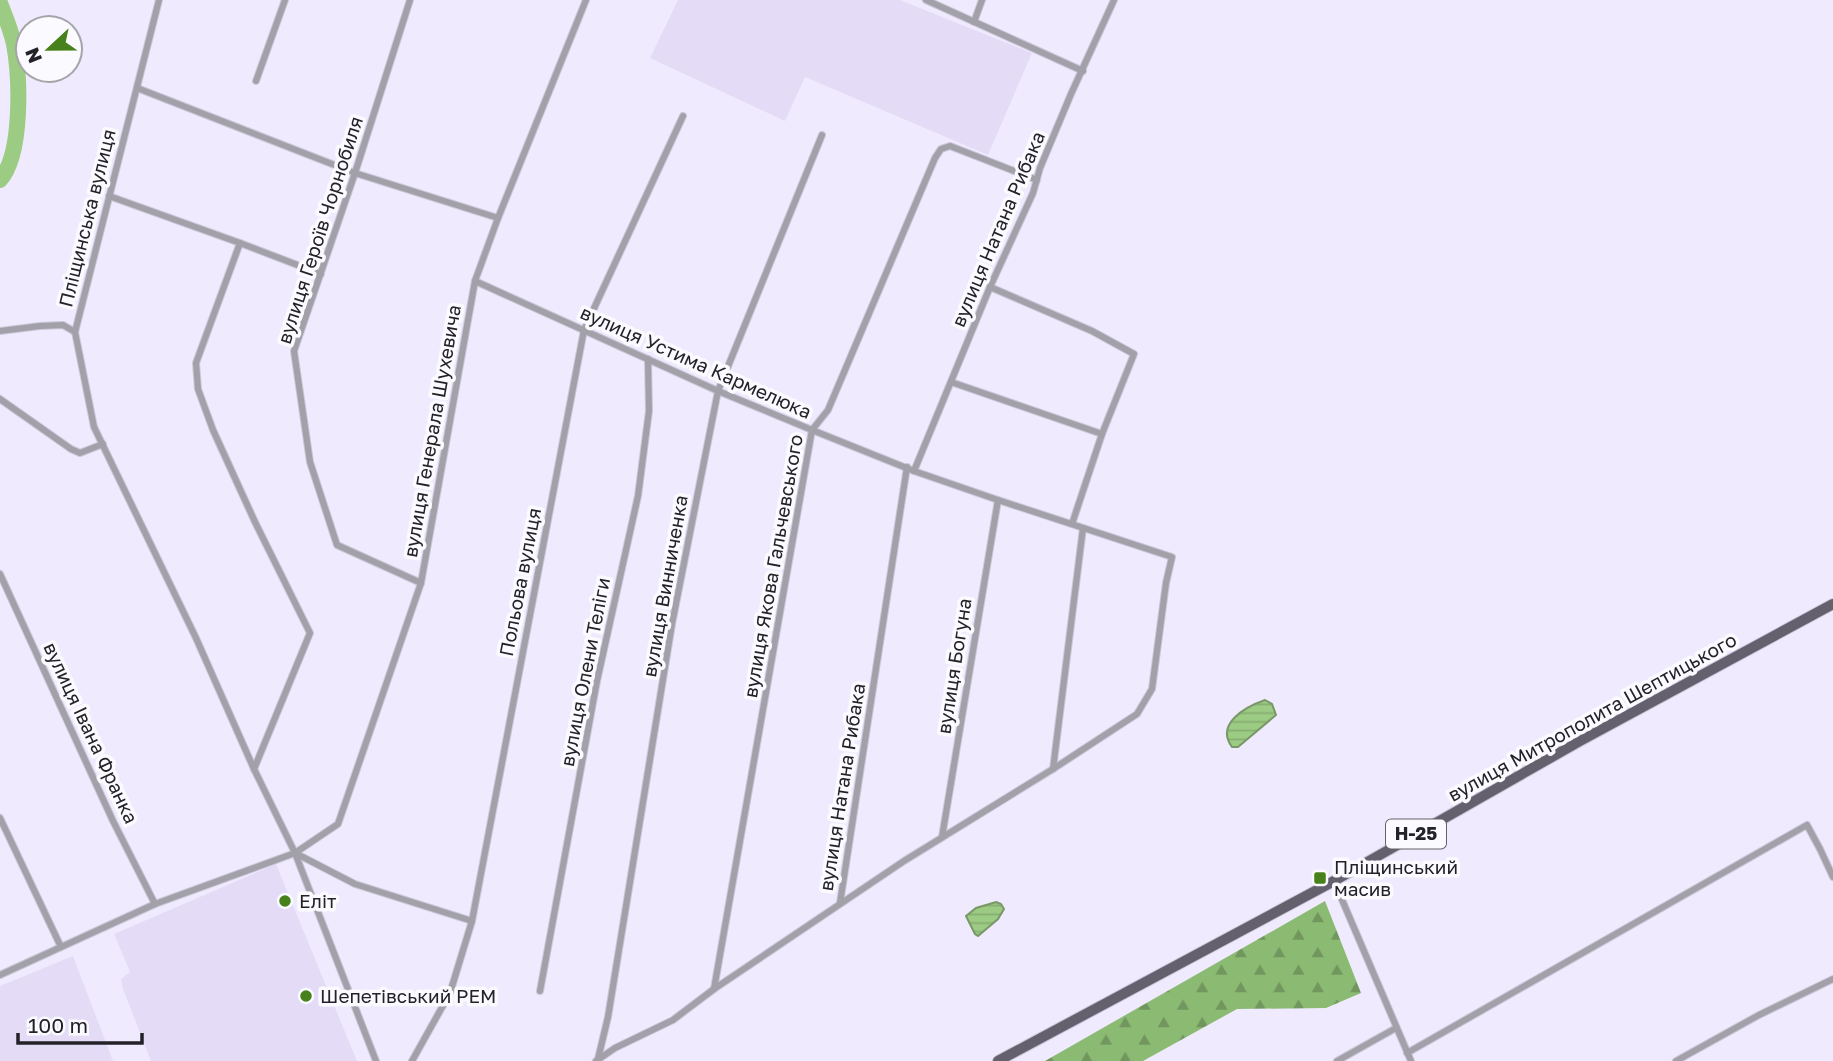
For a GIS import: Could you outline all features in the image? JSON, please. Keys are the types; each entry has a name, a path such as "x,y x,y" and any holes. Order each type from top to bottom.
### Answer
{"main road":[{"name":"вулиця Митрополита Шептицького","path":"998,1061 1334,881 1568,748 1833,604"}],"street":[{"name":"Пліщинська вулиця","path":"159,0 75,332 94,427 197,638 254,769 295,853 376,1061"},
{"path":"256,81 285,0"},
{"name":"вулиця Героїв Чорнобиля","path":"410,0 294,351 310,462 337,545 421,583"},
{"name":"вулиця Генерала Шухевича","path":"295,853 338,824 421,583 475,281 586,0"},
{"path":"926,0 1083,71"},
{"path":"974,22 982,0"},
{"name":"вулиця Натана Рибака","path":"840,903 910,469 951,382 1020,222 1040,168 1114,0"},
{"path":"136,88 355,173 498,218"},
{"name":"Польова вулиця","path":"412,1061 450,993 472,920 584,330 683,117"},
{"name":"вулиця Винниченка","path":"597,1060 608,1017 672,624 718,391 822,135"},
{"name":"вулиця Якова Гальчевського","path":"714,989 812,430 828,410 938,153 950,146 1037,180"},
{"path":"109,196 321,274"},
{"path":"240,243 196,363 198,389 218,442 310,633 254,769"},
{"name":"вулиця Устима Кармелюка","path":"475,281 718,391 910,469 1172,557 1152,689 1136,714 1052,769"},
{"path":"990,288 1092,331 1134,354 1102,434 1072,524"},
{"path":"0,331 62,325 75,332"},
{"name":"вулиця Олени Теліги","path":"540,991 597,681 638,496 649,411 648,359"},
{"path":"951,382 1102,434"},
{"path":"0,399 80,453 103,444"},
{"name":"вулиця Богуна","path":"942,837 998,500"},
{"path":"597,1060 615,1048 673,1020 840,903 1052,769 1083,528"},
{"name":"вулиця Івана Франка","path":"0,574 107,808 155,904"},
{"path":"0,818 61,947"},
{"path":"1407,1052 1807,825 1833,877"},
{"path":"0,975 155,904 295,853 355,884 472,920"},
{"path":"1334,881 1411,1061"},
{"path":"1676,1061 1759,1015 1833,979"},
{"path":"1337,1061 1396,1028"}],"shaded area":[{"path":"678,0 900,0 1032,53 988,155 805,77 785,121 650,58"},
{"path":"1265,700 1272,704 1276,715 1238,747 1232,747 1227,731 1230,724 1241,712"},
{"path":"276,864 357,1061 151,1061 123,989 121,979 130,972 114,934"},
{"path":"996,902 1004,909 998,919 978,936 966,916 976,908"},
{"path":"73,956 113,1061 0,1061 0,986"}],"green space":[{"path":"1325,901 1361,993 1326,1008 1237,1009 1143,1061 1045,1061"}],"waterway":[{"path":"0,3 14,44 18,76 18,115 13,152 0,180"}],"place":[{"name":"Пліщинський масив","path":"1320,878"},
{"name":"Еліт","path":"285,901"},
{"name":"Шепетівський РЕМ","path":"306,996"}]}
